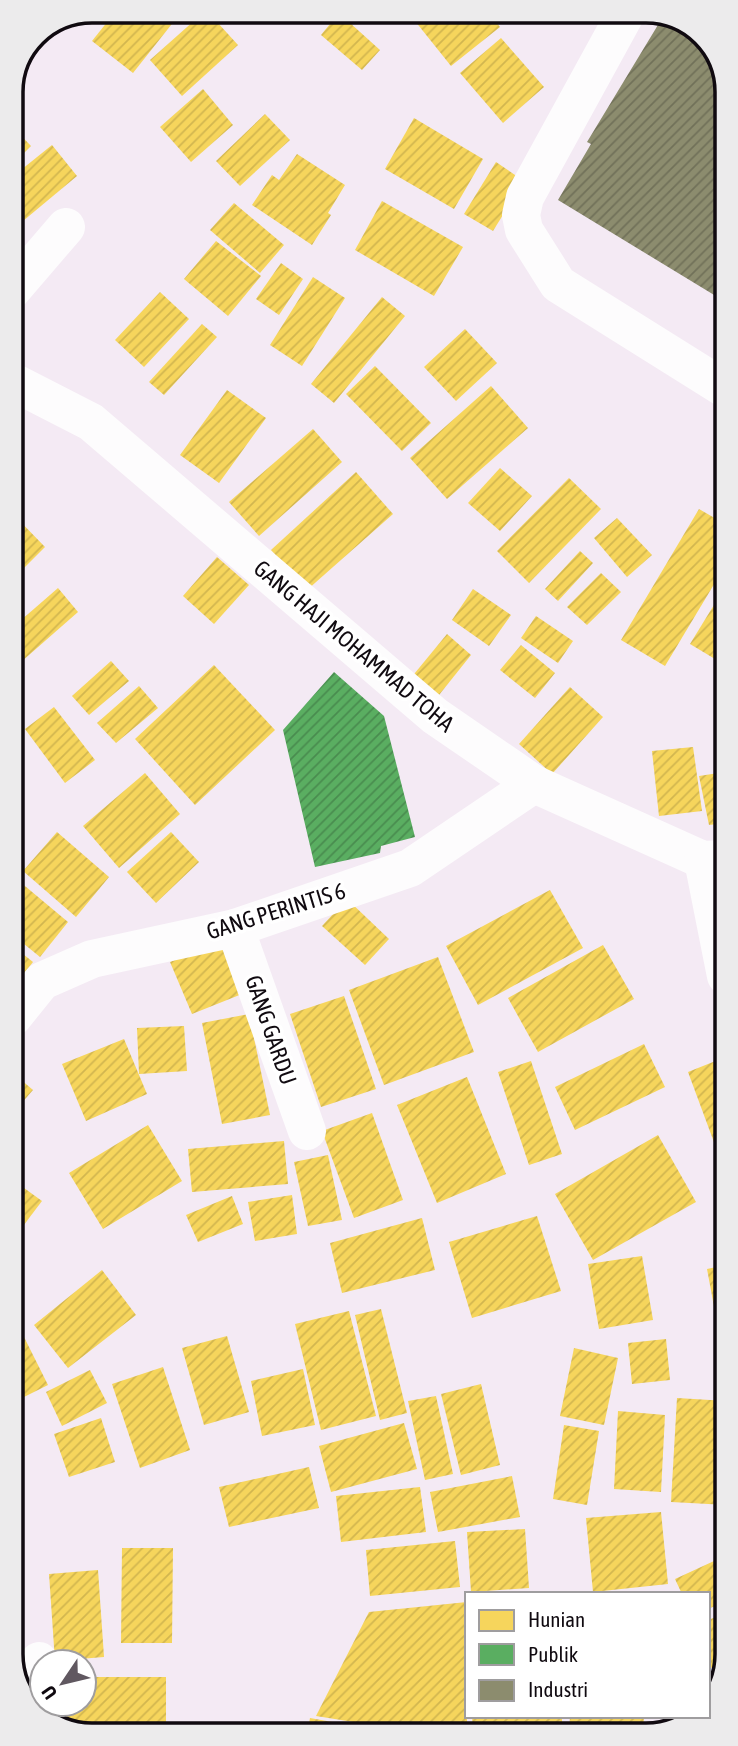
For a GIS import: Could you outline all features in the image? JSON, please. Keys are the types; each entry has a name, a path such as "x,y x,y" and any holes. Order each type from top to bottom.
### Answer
{"street":[{"path":"620,23 525,197 522,215 524,230 558,284 715,382"},
{"path":"23,277 66,227"},
{"name":"GANG HAJI MOHAMMAD TOHA","path":"23,387 90,422 435,716 534,784 714,860"},
{"name":"GANG PERINTIS 6","path":"23,1005 42,981 92,959 235,928 410,867 534,784"},
{"name":"GANG GARDU","path":"235,928 307,1131"}],"building: Hunian":[{"path":"106,23 173,23 133,73 92,41"},
{"path":"192,23 218,23 238,45 182,96 150,60"},
{"path":"331,23 350,23 380,50 362,70 321,35"},
{"path":"417,23 497,23 500,27 451,66"},
{"path":"501,38 544,87 503,123 460,73"},
{"path":"203,89 233,125 191,162 160,127"},
{"path":"265,114 290,140 240,186 216,161"},
{"path":"414,118 483,159 454,209 385,169"},
{"path":"23,138 31,146 23,154"},
{"path":"52,145 77,176 23,221 23,168"},
{"path":"297,154 345,185 328,213 331,215 312,245 252,205 272,175 279,180"},
{"path":"496,162 524,181 493,231 464,214"},
{"path":"382,201 463,247 434,296 355,250"},
{"path":"234,203 284,245 260,273 210,230"},
{"path":"216,241 261,276 228,316 184,279"},
{"path":"281,263 303,279 279,315 256,299"},
{"path":"313,277 345,298 302,366 270,345"},
{"path":"160,292 189,319 144,367 115,340"},
{"path":"382,297 405,316 334,403 311,384"},
{"path":"202,324 217,337 164,395 149,382"},
{"path":"465,329 497,363 456,401 424,367"},
{"path":"375,366 431,423 402,451 346,394"},
{"path":"491,386 528,428 447,499 410,458"},
{"path":"227,390 266,418 219,483 180,455"},
{"path":"313,429 342,462 259,536 229,502"},
{"path":"500,468 532,496 500,531 468,503"},
{"path":"356,472 393,514 307,590 271,550"},
{"path":"569,478 601,509 529,583 497,551"},
{"path":"699,509 715,518 715,583 665,666 621,640"},
{"path":"617,518 652,555 627,577 594,538"},
{"path":"23,524 45,547 23,569"},
{"path":"580,551 593,563 558,601 545,589"},
{"path":"217,557 249,585 214,624 183,596"},
{"path":"601,573 621,592 587,625 567,607"},
{"path":"58,588 78,612 23,660 23,618"},
{"path":"473,589 511,615 489,646 452,620"},
{"path":"715,603 715,659 690,644"},
{"path":"536,616 573,641 558,663 521,638"},
{"path":"447,634 471,655 435,700 410,679"},
{"path":"521,645 555,673 535,698 500,670"},
{"path":"111,661 129,681 89,715 72,696"},
{"path":"214,665 275,730 195,805 135,739"},
{"path":"139,686 158,708 116,743 97,723"},
{"path":"570,687 603,717 552,774 519,744"},
{"path":"54,707 95,760 65,783 25,729"},
{"path":"693,747 702,811 659,816 652,751"},
{"path":"145,773 180,814 119,868 83,826"},
{"path":"715,774 715,824 709,825 699,776"},
{"path":"57,832 109,877 76,917 23,871"},
{"path":"171,832 199,862 156,903 127,872"},
{"path":"23,884 68,922 40,957 23,943"},
{"path":"550,890 583,948 478,1005 446,946"},
{"path":"347,899 389,939 365,965 322,926"},
{"path":"220,941 242,994 192,1014 170,962"},
{"path":"603,945 634,999 538,1052 508,998"},
{"path":"23,954 33,962 23,975"},
{"path":"438,957 474,1052 384,1085 349,990"},
{"path":"344,996 376,1089 321,1107 290,1014"},
{"path":"249,1014 270,1115 222,1124 202,1023"},
{"path":"184,1026 187,1071 139,1074 137,1028"},
{"path":"124,1039 147,1094 86,1121 62,1064"},
{"path":"644,1044 665,1087 575,1130 555,1087"},
{"path":"531,1061 562,1154 529,1165 498,1072"},
{"path":"715,1061 715,1145 688,1072"},
{"path":"467,1077 506,1174 437,1203 397,1105"},
{"path":"23,1082 33,1090 23,1102"},
{"path":"372,1113 403,1200 354,1218 322,1131"},
{"path":"148,1125 182,1181 103,1229 69,1173"},
{"path":"658,1135 696,1202 593,1260 555,1194"},
{"path":"284,1141 288,1184 192,1192 188,1149"},
{"path":"328,1155 342,1220 308,1226 294,1162"},
{"path":"23,1187 42,1201 23,1226"},
{"path":"292,1195 297,1234 255,1241 248,1202"},
{"path":"232,1196 243,1224 198,1242 186,1215"},
{"path":"537,1216 561,1291 472,1318 449,1242"},
{"path":"422,1218 435,1270 342,1293 330,1243"},
{"path":"642,1256 653,1320 599,1329 588,1264"},
{"path":"715,1267 715,1312 707,1269"},
{"path":"102,1270 136,1315 68,1368 34,1325"},
{"path":"381,1309 407,1413 380,1420 355,1315"},
{"path":"349,1311 376,1416 321,1430 295,1324"},
{"path":"23,1335 48,1385 23,1398"},
{"path":"227,1336 249,1412 204,1425 182,1348"},
{"path":"666,1339 670,1380 632,1384 628,1343"},
{"path":"574,1348 618,1358 604,1425 560,1416"},
{"path":"163,1367 190,1450 140,1468 112,1384"},
{"path":"303,1369 315,1425 262,1436 251,1381"},
{"path":"90,1370 107,1403 62,1426 46,1392"},
{"path":"481,1384 500,1465 461,1475 441,1394"},
{"path":"436,1396 453,1474 425,1480 408,1401"},
{"path":"677,1398 715,1400 715,1504 671,1502"},
{"path":"618,1411 665,1415 661,1492 614,1489"},
{"path":"101,1418 115,1462 69,1477 54,1434"},
{"path":"404,1423 417,1469 331,1492 319,1446"},
{"path":"564,1425 599,1431 587,1505 553,1499"},
{"path":"309,1467 319,1508 229,1527 219,1487"},
{"path":"512,1476 520,1517 438,1532 430,1492"},
{"path":"420,1487 426,1532 341,1542 336,1496"},
{"path":"661,1512 668,1584 593,1592 586,1518"},
{"path":"525,1529 529,1588 471,1592 467,1532"},
{"path":"455,1541 460,1587 370,1596 366,1550"},
{"path":"122,1548 173,1548 172,1643 121,1643"},
{"path":"715,1561 715,1606 710,1608 710,1592 681,1592 675,1579"},
{"path":"98,1570 104,1657 98,1657 98,1648 54,1648 49,1574"},
{"path":"465,1602 467,1723 360,1723 316,1716 369,1612"},
{"path":"715,1617 715,1663 710,1668 710,1619"},
{"path":"27,1656 28,1680 26,1676 23,1657"},
{"path":"98,1677 166,1677 166,1723 87,1723 65,1718 98,1718"},
{"path":"310,1718 338,1723 309,1723"},
{"path":"472,1718 562,1718 562,1723 472,1723"},
{"path":"570,1718 644,1718 644,1723 570,1723"}],"building: Publik":[{"path":"334,672 384,716 415,837 381,846 380,853 315,867 283,730"}],"building: Industri":[{"path":"658,24 681,32 698,46 708,61 715,83 715,296 558,200 591,144 587,142"}]}
